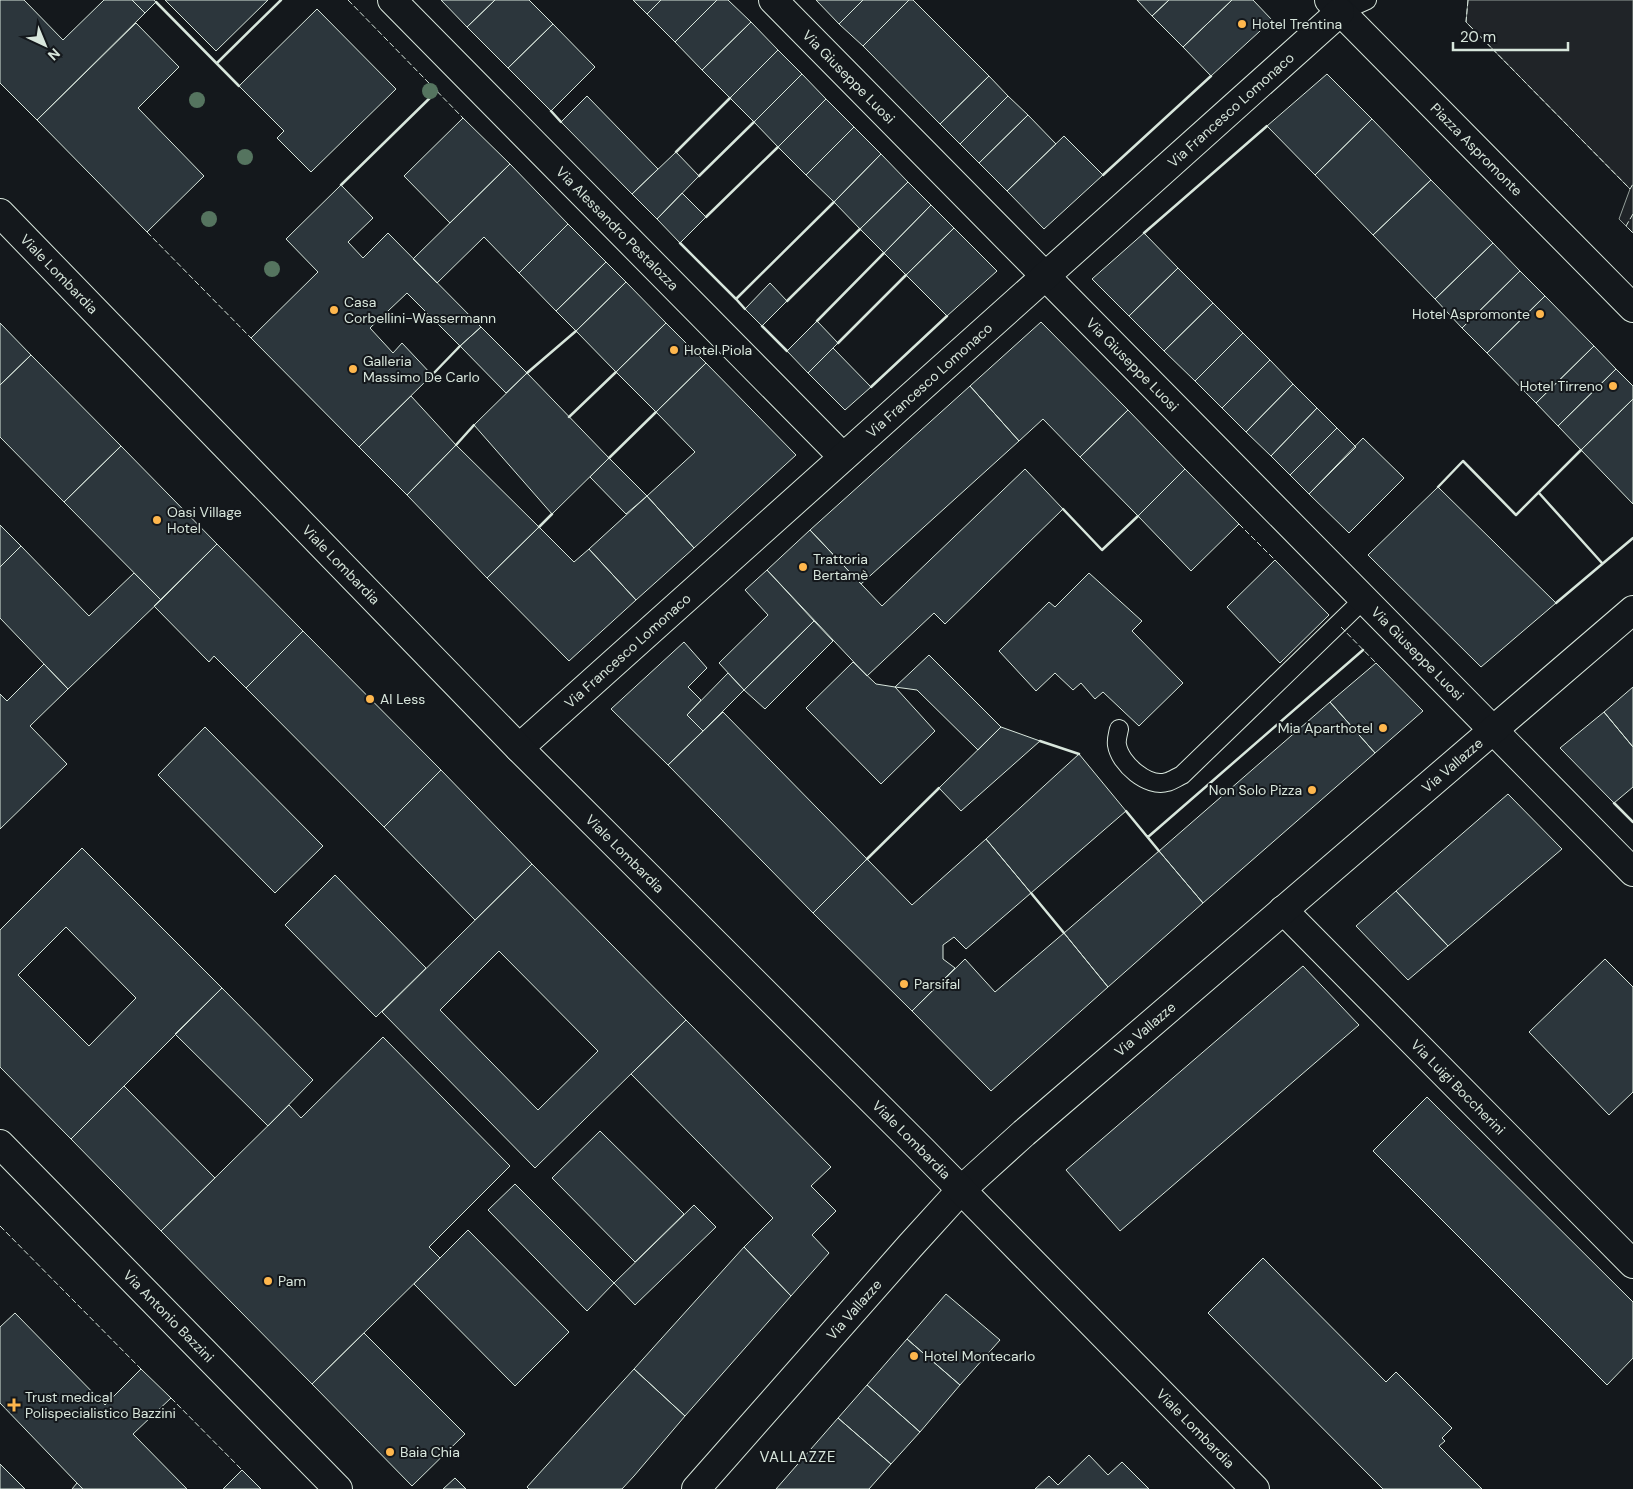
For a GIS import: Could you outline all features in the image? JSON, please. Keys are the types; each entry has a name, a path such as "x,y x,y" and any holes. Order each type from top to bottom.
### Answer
{"street":[{"name":"Via Alessandro Pestalozza","path":"392,0 843,457"},
{"name":"Via Giuseppe Luosi","path":"773,0 1633,872"},
{"name":"Via Francesco Lomonaco","path":"519,748 1045,276 1335,6"},
{"name":"Piazza Aspromonte","path":"1335,6 1633,308"},
{"name":"Viale Lombardia","path":"0,213 519,748 961,1190 1255,1489"},
{"name":"Via Vallazze","path":"696,1489 961,1190 1024,1133 1633,610"},
{"name":"Via Luigi Boccherini","path":"1283,910 1633,1264"},
{"name":"Via Antonio Bazzini","path":"0,1144 338,1489"}],"lane":[{"path":"1335,6 1367,0"},
{"path":"1119,729 1117,744 1122,757 1140,776 1153,783 1167,782 1182,775 1364,599"}],"shaded area":[{"path":"1468,0 1633,0 1633,233 1619,219 1630,189 1466,22"}],"building":[{"path":"0,0 24,0 63,40 104,0 132,0 145,13 37,120 0,83"},
{"path":"132,0 154,0 156,2 145,13"},
{"path":"165,0 268,0 216,51"},
{"path":"441,0 495,0 467,27"},
{"path":"495,0 529,0 553,24 508,68 467,27"},
{"path":"633,0 661,0 647,14"},
{"path":"661,0 717,0 675,42 647,14"},
{"path":"717,0 728,0 751,22 702,70 675,42"},
{"path":"816,0 863,0 839,24"},
{"path":"863,0 909,0 863,46 839,24"},
{"path":"909,0 913,0 989,76 940,124 863,46"},
{"path":"1137,0 1169,0 1152,16"},
{"path":"1169,0 1232,0 1183,47 1152,16"},
{"path":"1232,0 1253,0 1272,20 1211,76 1183,47"},
{"path":"317,9 396,89 311,172 277,138 284,131 239,86"},
{"path":"751,22 778,50 730,98 702,70"},
{"path":"136,23 179,67 138,108 204,176 147,232 37,120"},
{"path":"553,24 595,67 551,111 508,68"},
{"path":"778,50 802,74 754,122 730,98"},
{"path":"802,74 826,99 778,147 754,122"},
{"path":"1327,74 1372,119 1315,175 1267,126"},
{"path":"989,76 1008,96 960,144 940,124"},
{"path":"587,96 658,169 632,194 561,122"},
{"path":"1008,96 1028,115 979,163 960,144"},
{"path":"826,99 854,127 806,175 778,147"},
{"path":"1028,115 1056,144 1007,191 979,163"},
{"path":"463,118 510,164 450,223 404,176"},
{"path":"1372,119 1431,180 1373,235 1315,175"},
{"path":"854,127 881,154 834,202 806,175"},
{"path":"1064,136 1103,175 1044,229 1007,191"},
{"path":"676,152 699,176 657,219 632,194"},
{"path":"881,154 908,182 860,229 834,202"},
{"path":"510,164 568,224 519,273 484,237 437,283 413,259"},
{"path":"1431,180 1493,243 1435,299 1373,235"},
{"path":"908,182 931,205 884,253 860,229"},
{"name":"Casa Corbellini-Wassermann","path":"341,185 373,218 348,242 363,258 388,233 481,327 460,346 407,293 370,328 393,353 402,343 432,375 359,447 251,338 318,272 286,239"},
{"path":"682,193 706,217 680,243 657,219"},
{"path":"931,205 954,228 906,275 884,253"},
{"path":"568,224 606,262 556,311 519,273"},
{"path":"954,228 997,271 947,316 906,275"},
{"path":"1144,233 1178,268 1129,316 1092,279"},
{"path":"1493,243 1520,271 1462,328 1435,299"},
{"path":"606,262 626,282 576,331 556,311"},
{"path":"1178,268 1213,303 1164,351 1129,316"},
{"path":"1520,271 1545,296 1487,353 1462,328"},
{"path":"626,282 666,323 616,372 576,331"},
{"path":"770,283 787,301 762,326 745,309"},
{"path":"1545,296 1594,346 1536,403 1487,353"},
{"path":"1213,303 1243,333 1195,381 1164,351"},
{"path":"817,321 838,343 808,373 787,351"},
{"path":"1041,322 1128,410 1080,457 1043,419 1019,441 970,386"},
{"path":"0,323 31,355 0,385"},
{"path":"666,323 706,363 656,412 616,372"},
{"path":"481,327 527,373 506,393 460,346"},
{"path":"1243,333 1270,360 1222,408 1195,381"},
{"path":"1594,346 1616,369 1558,426 1536,403"},
{"path":"833,348 871,387 845,410 808,373"},
{"path":"31,355 121,446 64,502 0,437 0,385"},
{"path":"1270,360 1293,384 1246,432 1222,408"},
{"path":"706,363 796,455 694,548 647,496 695,452 656,412"},
{"path":"1616,369 1633,386 1633,399 1581,450 1558,426"},
{"path":"527,373 609,458 552,514 474,425"},
{"path":"1293,384 1317,408 1271,456 1246,432"},
{"path":"970,386 1019,441 861,584 810,530"},
{"path":"411,396 456,445 407,495 359,447"},
{"path":"1633,399 1633,504 1581,450"},
{"path":"1317,408 1337,428 1290,475 1271,456"},
{"path":"1128,410 1185,469 1138,516 1080,457"},
{"path":"1337,428 1356,447 1309,494 1290,475"},
{"path":"1363,438 1404,478 1349,533 1309,494"},
{"path":"456,445 539,527 487,578 407,495"},
{"path":"121,446 217,544 161,600 64,502"},
{"path":"609,458 647,496 626,514 590,477"},
{"path":"1025,469 1063,509 945,624 934,613 867,676 767,570 810,530 882,606"},
{"path":"1185,469 1239,524 1191,571 1138,516"},
{"path":"1438,487 1556,603 1481,667 1368,555"},
{"path":"647,496 694,548 636,600 589,549"},
{"path":"0,525 21,546 0,567"},
{"path":"539,527 574,562 589,549 636,600 569,661 487,578"},
{"path":"217,544 303,631 246,688 214,656 209,662 154,606"},
{"path":"21,546 89,616 134,573 161,600 68,689 0,618 0,567"},
{"path":"1275,560 1329,615 1280,663 1227,607"},
{"path":"767,570 814,621 744,690 719,663 768,615 745,590"},
{"path":"1089,573 1142,621 1132,631 1183,683 1139,726 1103,692 1095,699 1081,683 1073,690 1055,673 1036,691 999,651 1049,602 1055,607"},
{"path":"814,621 833,641 765,709 744,690"},
{"path":"303,631 441,770 384,827 246,688"},
{"path":"684,642 707,668 688,687 701,700 687,715 703,731 668,765 611,709"},
{"path":"929,655 1001,727 978,750 917,690 895,687"},
{"path":"853,662 876,684 895,687 935,731 881,784 806,708"},
{"path":"1376,663 1423,711 1375,753 1330,702"},
{"path":"44,664 68,689 30,726 67,764 0,829 0,694 7,701"},
{"path":"728,673 744,690 703,731 687,715"},
{"path":"1633,687 1633,747 1604,712"},
{"path":"1330,702 1375,753 1203,903 1159,851"},
{"path":"723,712 867,859 813,913 668,765"},
{"path":"1604,712 1633,747 1633,787 1614,803 1560,748"},
{"path":"205,727 323,846 275,893 158,775"},
{"path":"1001,727 1040,741 961,811 939,788"},
{"path":"1079,754 1126,811 1031,893 986,839"},
{"path":"441,770 532,864 475,920 384,827"},
{"path":"1508,794 1562,849 1448,946 1396,891"},
{"path":"986,839 1031,893 966,949 954,937 943,945 943,959 955,968 912,1011 813,913 867,859 912,905"},
{"path":"82,848 222,988 71,1139 0,1067 0,930","holes":["66,927 136,998 89,1046 18,975"]},
{"path":"1159,851 1203,903 1108,987 1064,933"},
{"path":"532,864 686,1020 535,1168 382,1012","holes":["499,951 598,1051 538,1110 440,1010"]},
{"path":"335,875 426,968 376,1017 285,925"},
{"path":"1396,891 1448,946 1408,980 1356,926"},
{"path":"1064,933 1108,987 991,1091 912,1011 965,959 995,992"},
{"path":"1605,959 1633,987 1633,1092 1609,1115 1529,1032"},
{"path":"1303,966 1359,1025 1120,1231 1066,1170"},
{"path":"222,988 313,1080 268,1126 175,1034"},
{"path":"686,1020 831,1167 811,1186 836,1211 812,1235 829,1253 791,1296 744,1247 773,1218 631,1074"},
{"path":"383,1037 510,1166 429,1247 440,1258 312,1384 161,1231 289,1105 301,1118"},
{"path":"124,1086 215,1178 161,1231 71,1139"},
{"path":"1427,1097 1633,1302 1633,1358 1607,1385 1373,1151"},
{"path":"600,1131 684,1214 635,1262 552,1178"},
{"path":"515,1184 614,1283 587,1311 488,1210"},
{"path":"694,1205 716,1227 635,1305 614,1283"},
{"path":"468,1230 569,1332 515,1386 414,1284"},
{"path":"744,1247 791,1296 685,1416 634,1369"},
{"path":"1263,1258 1386,1382 1396,1372 1452,1428 1442,1438 1445,1441 1439,1446 1482,1489 1383,1489 1208,1313"},
{"path":"946,1294 1000,1340 960,1385 907,1339"},
{"path":"15,1313 105,1405 141,1369 171,1398 133,1434 187,1489 83,1489 77,1483 0,1403 0,1327"},
{"path":"364,1333 465,1434 412,1486 312,1384"},
{"path":"907,1339 960,1385 920,1432 867,1385"},
{"path":"634,1369 685,1416 634,1476 622,1489 529,1489 527,1487"},
{"path":"867,1385 920,1432 891,1464 838,1418"},
{"path":"838,1418 891,1464 869,1489 776,1489"},
{"path":"1089,1455 1108,1475 1122,1462 1149,1489 1035,1489 1049,1476 1058,1485"},
{"path":"0,1464 25,1489 0,1489"},
{"path":"242,1470 261,1489 223,1489"},
{"path":"455,1478 466,1489 443,1489"},
{"path":"77,1483 83,1489 72,1489"}],"fence":[{"path":"348,0 463,118"},
{"path":"1468,0 1466,22 1630,189 1633,184"},
{"path":"1633,214 1626,226 1633,233"},
{"path":"147,232 251,338"},
{"path":"1239,524 1275,560"},
{"path":"1341,627 1376,663"},
{"path":"0,1226 141,1369"},
{"path":"171,1398 242,1470"}],"wall":[{"path":"217,63 281,0"},
{"path":"156,2 239,86"},
{"path":"1103,175 1211,76"},
{"path":"341,185 437,91"},
{"path":"676,152 730,98"},
{"path":"551,111 561,122"},
{"path":"699,176 754,122"},
{"path":"1144,233 1267,126"},
{"path":"706,217 778,147"},
{"path":"680,243 736,299 834,202"},
{"path":"787,301 860,229"},
{"path":"817,321 884,253"},
{"path":"838,343 906,275"},
{"path":"736,299 745,309"},
{"path":"871,387 947,316"},
{"path":"762,326 787,351"},
{"path":"527,373 576,331"},
{"path":"432,375 460,346"},
{"path":"569,417 616,372"},
{"path":"609,458 656,412"},
{"path":"456,445 474,425"},
{"path":"1438,487 1463,461 1516,515 1581,450"},
{"path":"1539,493 1602,563"},
{"path":"1063,509 1102,550 1138,516"},
{"path":"539,527 552,514"},
{"path":"1556,603 1633,538"},
{"path":"1148,837 1363,650"},
{"path":"1040,741 1079,754"},
{"path":"867,859 939,788"},
{"path":"1614,803 1633,822"},
{"path":"1126,811 1159,851"},
{"path":"1031,893 1064,933"}],"place":[{"name":"Hotel Trentina","path":"1242,24"},
{"name":"Casa Corbellini-Wassermann","path":"334,310"},
{"name":"Hotel Aspromonte","path":"1540,314"},
{"name":"Hotel Piola","path":"674,350"},
{"name":"Galleria Massimo De Carlo","path":"353,369"},
{"name":"Hotel Tirreno","path":"1613,386"},
{"name":"Oasi Village Hotel","path":"157,520"},
{"name":"Trattoria Bertamè","path":"803,567"},
{"name":"Al Less","path":"370,699"},
{"name":"Mia Aparthotel","path":"1383,728"},
{"name":"Non Solo Pizza","path":"1312,790"},
{"name":"Parsifal","path":"904,984"},
{"name":"Pam","path":"268,1281"},
{"name":"Hotel Montecarlo","path":"914,1356"},
{"name":"Trust medical Polispecialistico Bazzini","path":"14,1405"},
{"name":"Baia Chia","path":"390,1452"}],"district":[{"name":"VALLAZZE","path":"798,1457"}]}
